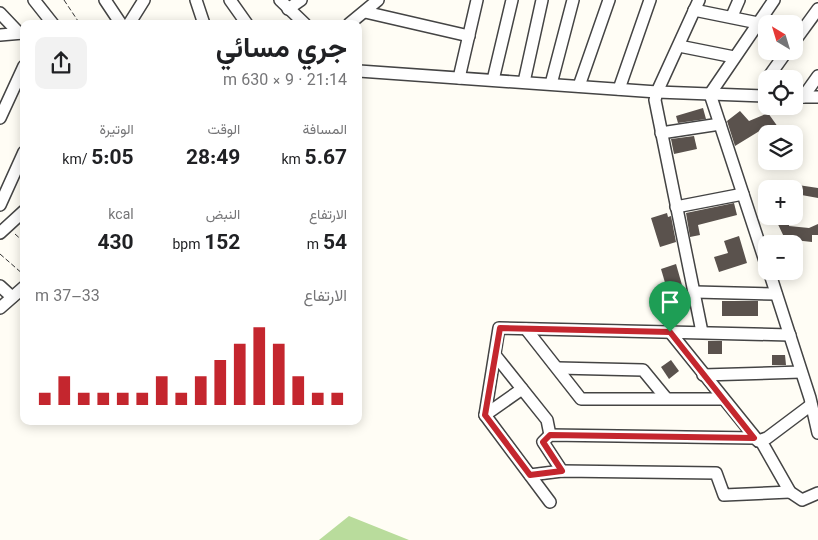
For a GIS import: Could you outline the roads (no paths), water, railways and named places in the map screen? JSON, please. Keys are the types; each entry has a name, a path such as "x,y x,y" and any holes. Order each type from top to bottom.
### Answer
{"street":[{"path":"34,0 50,20"},
{"path":"105,0 118,20"},
{"path":"132,20 144,0"},
{"path":"196,0 203,20"},
{"path":"230,0 244,20"},
{"path":"280,0 300,20"},
{"path":"288,9 302,0"},
{"path":"354,20 377,0"},
{"path":"493,80 512,0"},
{"path":"524,82 542,0"},
{"path":"551,84 573,0"},
{"path":"579,86 609,0"},
{"path":"619,89 650,0"},
{"path":"732,16 739,0"},
{"path":"764,15 774,0"},
{"path":"459,78 469,36 474,1"},
{"path":"702,332 655,100 697,5 758,23 710,94"},
{"path":"803,30 818,11"},
{"path":"365,12 469,36"},
{"path":"0,13 20,32"},
{"path":"0,35 20,33"},
{"path":"679,46 734,57"},
{"path":"362,71 657,92 758,96"},
{"path":"0,118 20,75"},
{"path":"803,92 818,76"},
{"path":"710,94 758,240"},
{"path":"803,97 818,97"},
{"path":"661,133 720,124"},
{"path":"1,201 20,161"},
{"path":"676,207 743,194"},
{"path":"3,230 20,215"},
{"path":"772,280 790,335 818,433"},
{"path":"0,286 12,297"},
{"path":"0,308 20,290"},
{"path":"695,292 776,294"},
{"path":"550,502 485,415 500,328 790,335"},
{"path":"526,329 581,399 722,399"},
{"path":"670,332 722,399 758,439 790,492 802,500 818,493"},
{"path":"495,355 547,420 550,435"},
{"path":"558,368 643,370 666,398"},
{"path":"703,375 801,372"},
{"path":"485,415 522,389"},
{"path":"562,471 543,442 550,435 758,439 810,405"},
{"path":"530,475 562,471 716,473 724,495 790,492"}]}
